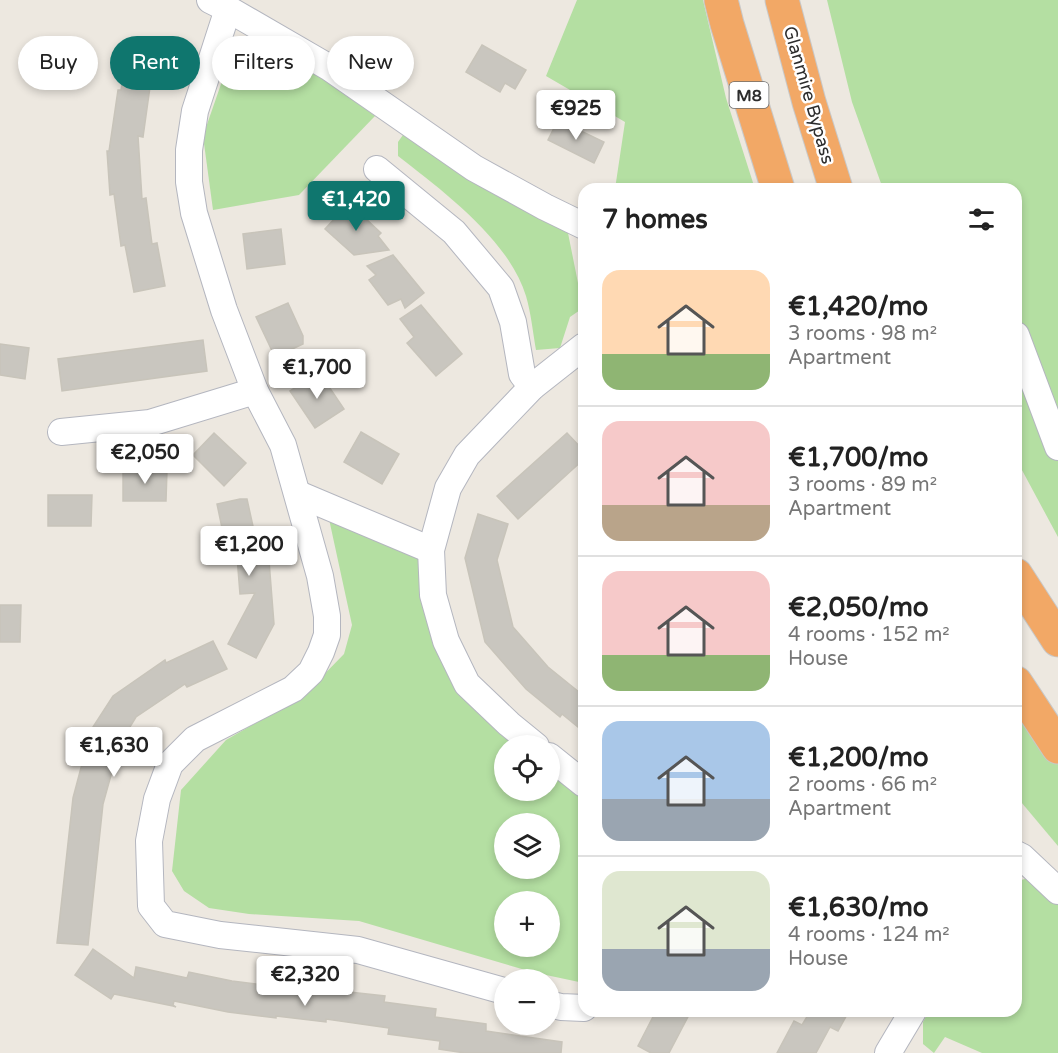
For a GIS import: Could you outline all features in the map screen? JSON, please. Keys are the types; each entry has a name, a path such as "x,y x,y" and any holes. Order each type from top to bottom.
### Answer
{"highway":[{"name":"M8","path":"721,0 726,24 776,183"},
{"name":"Glanmire Bypass","path":"782,0 809,102 834,183"},
{"path":"1022,584 1058,640"},
{"path":"1022,692 1058,747"}],"street":[{"path":"494,988 358,950 220,935 165,924 151,906 149,841 157,799 170,764 195,739 293,689 311,672 327,635 327,616 320,576 283,445 255,391 224,310 194,213 189,182 189,150 195,111 219,4 330,68 474,168 578,223"},
{"path":"377,169 454,232 501,288 513,322 522,374 532,387"},
{"path":"1022,350 1058,447"},
{"path":"522,735 467,684 446,640 433,595 430,550 448,488 467,455 532,387 578,351"},
{"path":"61,432 150,423 255,391"},
{"path":"298,494 430,550"},
{"path":"560,765 578,779"},
{"path":"1022,857 1058,891"},
{"path":"560,1007 578,1008"},
{"path":"888,1053 909,1017"}],"green space":[{"path":"577,0 703,0 726,98 753,183 616,183 625,122 546,76"},
{"path":"827,0 1058,0 1058,537 1022,470 1022,183 881,183 852,102"},
{"path":"315,73 327,81 327,90 340,90 375,116 299,195 213,210 203,136 219,90 315,90"},
{"path":"405,132 567,228 578,283 578,311 570,317 560,348 536,350 526,296 505,255 473,218 398,156 398,142"},
{"path":"329,519 421,558 453,680 516,735 494,735 494,801 560,801 560,774 578,789 578,982 560,978 560,969 522,969 359,921 249,914 209,908 184,891 172,871 181,790 226,740 303,696 344,654 352,625"},
{"path":"1022,711 1058,760 1058,846 1022,803"},
{"path":"1034,877 1058,903 1058,1053 982,1053 945,1037 934,1053 923,1044 923,1022 926,1017 1022,1017 1022,880"}],"building":[{"path":"482,45 526,70 515,89 505,83 500,92 466,72"},
{"path":"118,90 150,90 143,137 138,136 142,199 146,198 152,244 157,243 165,286 134,292 125,245 121,246 114,194 110,195 107,151 109,151"},
{"path":"558,120 604,142 594,163 548,140"},
{"path":"349,203 381,233 378,236 389,250 354,255 325,229"},
{"path":"281,229 285,264 247,269 243,234"},
{"path":"393,255 424,293 405,308 401,299 388,305 369,280 376,275 367,266"},
{"path":"288,303 303,336 303,344 275,357 256,317"},
{"path":"421,305 462,354 436,376 407,343 414,337 400,319"},
{"path":"203,340 207,371 62,391 58,359"},
{"path":"0,344 29,348 25,379 0,375"},
{"path":"319,372 344,409 315,428 290,391"},
{"path":"361,432 399,454 382,484 344,462"},
{"path":"214,433 246,463 224,486 193,455"},
{"path":"567,433 578,445 578,464 518,519 497,496"},
{"path":"123,470 167,470 166,501 123,501"},
{"path":"48,495 92,495 91,526 48,526"},
{"path":"247,499 258,549 268,548 274,624 256,658 228,644 255,593 240,594 236,544 226,547 217,504"},
{"path":"478,514 508,524 497,560 513,627 548,667 578,691 578,727 562,714 560,717 526,689 485,642 465,558"},
{"path":"0,605 21,605 20,642 0,642"},
{"path":"213,641 227,669 187,687 185,684 136,717 120,743 103,804 88,945 57,943 73,798 91,730 113,696 165,660 166,663"},
{"path":"93,949 134,978 136,967 187,978 189,972 232,981 286,988 286,985 385,996 384,1002 436,1009 435,1017 486,1024 486,1031 494,1032 494,1035 514,1035 562,1042 561,1053 465,1053 439,1049 440,1041 388,1034 389,1028 326,1019 326,1022 228,1012 174,1001 173,1005 176,1007 114,994 111,999 75,975"},
{"path":"653,1017 688,1017 669,1053 651,1053 638,1046"},
{"path":"807,1017 846,1017 838,1031 830,1027 816,1053 777,1053 794,1021 802,1025"}]}
